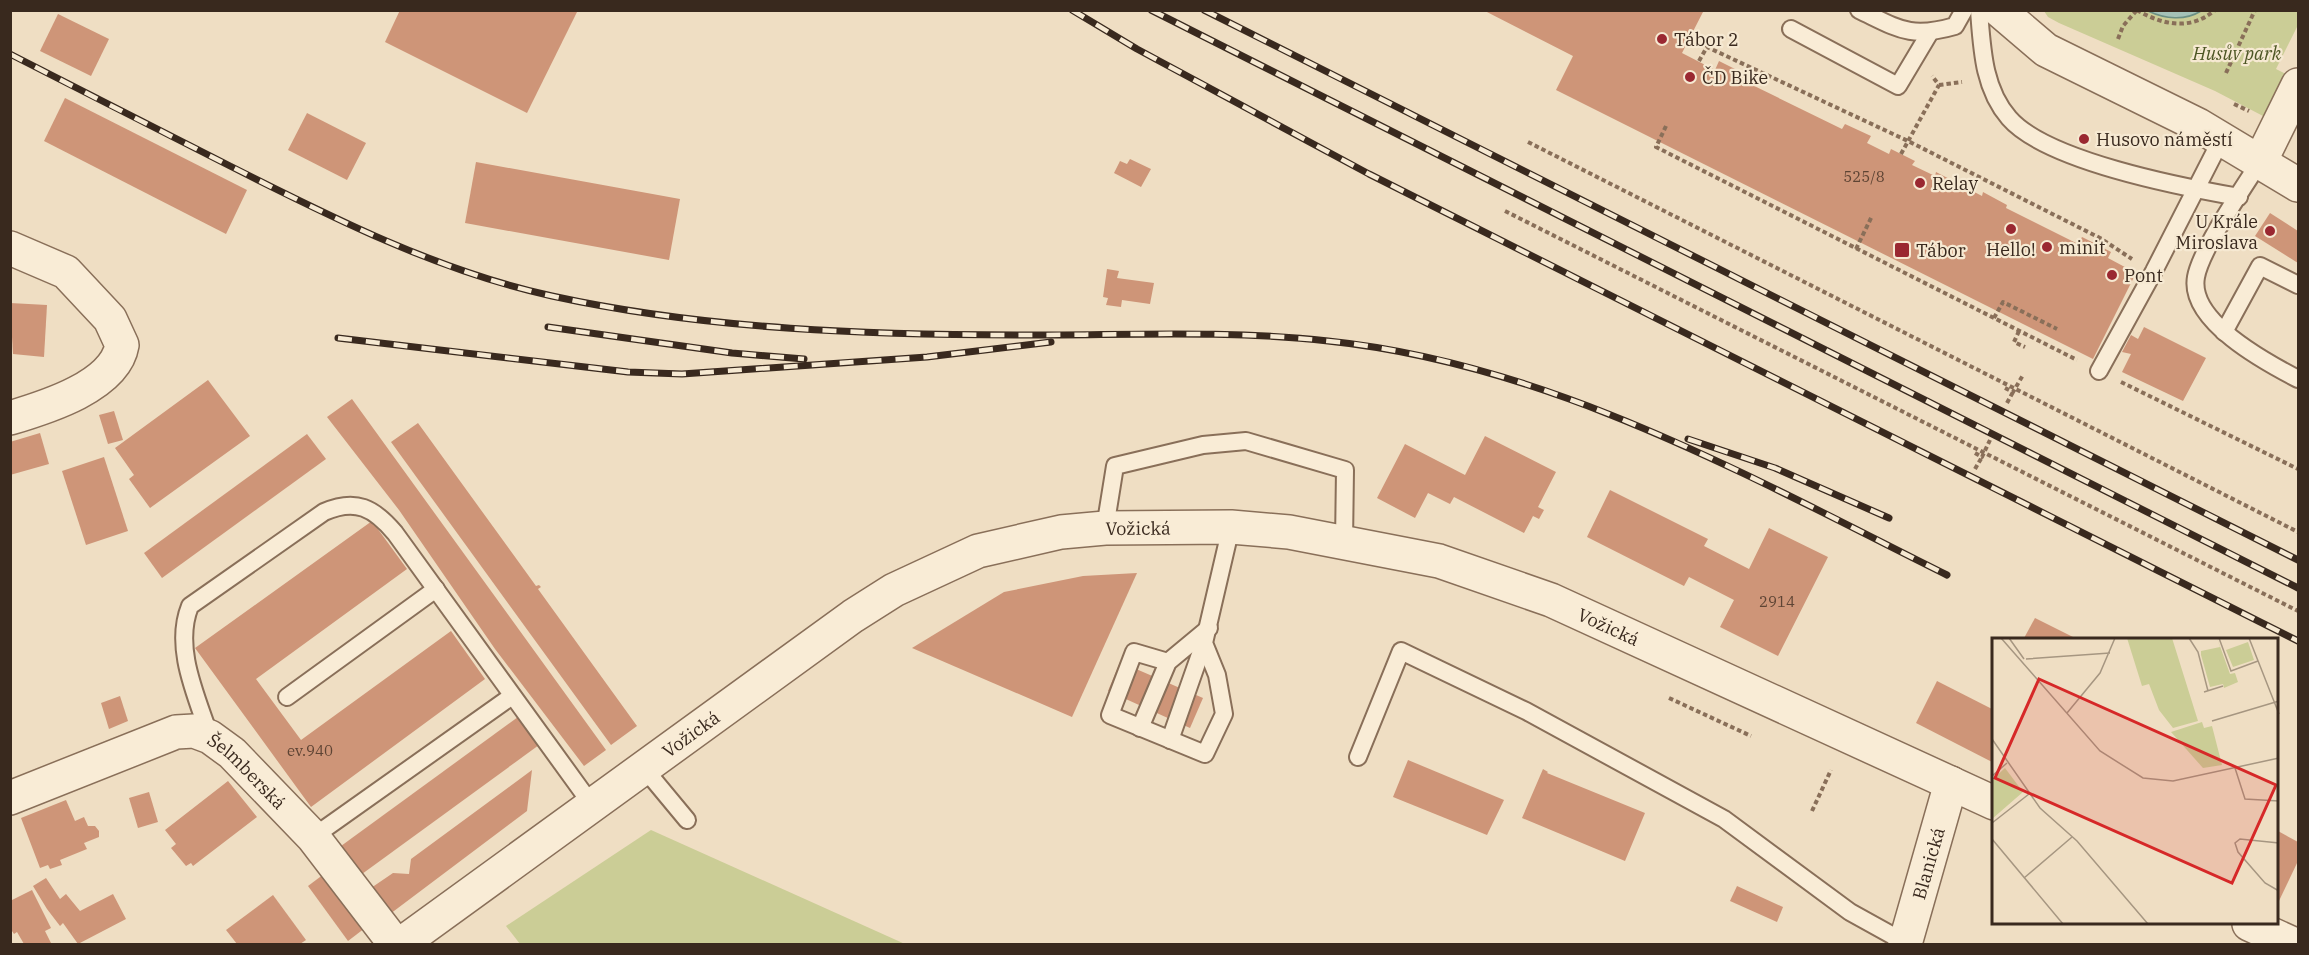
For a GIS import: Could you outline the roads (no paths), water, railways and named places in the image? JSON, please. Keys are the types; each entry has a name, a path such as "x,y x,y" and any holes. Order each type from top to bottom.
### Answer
{"street":[{"path":"1998,10 2046,50 2222,138 2261,160 2298,185"},
{"path":"2261,160 2298,85"},
{"path":"10,248 66,272 110,319 122,345 115,366 95,384 10,418"},
{"name":"Vožická","path":"401,945 843,623 894,590 978,551 1061,532 1105,528 1231,527 1289,532 1439,561 1551,600 1992,802"},
{"name":"Šelmberská","path":"10,798 176,732 194,731 210,737 232,753 313,837 395,945"},
{"name":"Blanická","path":"1906,944 1951,783"},
{"path":"2251,925 2294,945"}],"lane":[{"path":"1859,10 1902,31 1929,34 1955,26 1964,10"},
{"path":"1979,10 1987,78 2007,117 2023,132 2075,156 2158,182 2239,197"},
{"path":"1791,29 1898,86 1929,34"},
{"path":"2099,371 2154,271 2222,138"},
{"path":"2261,160 2206,251 2196,278 2196,288 2213,319 2224,332 2270,364 2298,379"},
{"path":"2224,332 2260,266 2298,285"},
{"path":"1105,528 1116,466 1203,445 1246,441 1345,470 1344,543"},
{"path":"210,737 184,645 186,617 190,606 324,512 346,505 359,506 380,516 436,589 591,805"},
{"path":"1170,740 1210,627 1231,527"},
{"path":"287,697 436,589"},
{"path":"1140,728 1168,662 1210,627"},
{"path":"1168,662 1134,652 1110,715 1205,754 1224,714 1217,675 1204,643"},
{"path":"1358,757 1401,651 1526,711 1724,819 1850,912 1906,944"},
{"path":"313,837 512,696"},
{"path":"644,767 687,820"}],"railway":[{"path":"1072,10 1137,49 1369,174 2298,641"},
{"path":"1151,10 2298,588"},
{"path":"1204,10 2298,560"},
{"path":"10,54 347,223 427,258 510,285 552,296 611,307 670,316 790,328 971,335 1254,335 1328,341 1411,354 1491,373 1570,399 1647,430 1799,500 1947,575"},
{"path":"548,327 732,353 804,359"},
{"path":"338,338 628,372 682,374 927,357 1051,342"},
{"path":"1688,439 1775,468 1889,518"}],"place":[{"name":"Tábor 2","path":"1662,39"},
{"name":"ČD Bike","path":"1690,77"},
{"name":"Husovo náměstí","path":"2084,139"},
{"name":"Relay","path":"1920,183"},
{"name":"Hello!","path":"2011,229"},
{"name":"U Krále Miroslava","path":"2270,231"},
{"name":"minit","path":"2047,247"},
{"name":"Tábor","path":"1902,250"},
{"name":"Pont","path":"2112,275"}],"park label":[{"name":"Husův park","path":"2237,53"}]}
